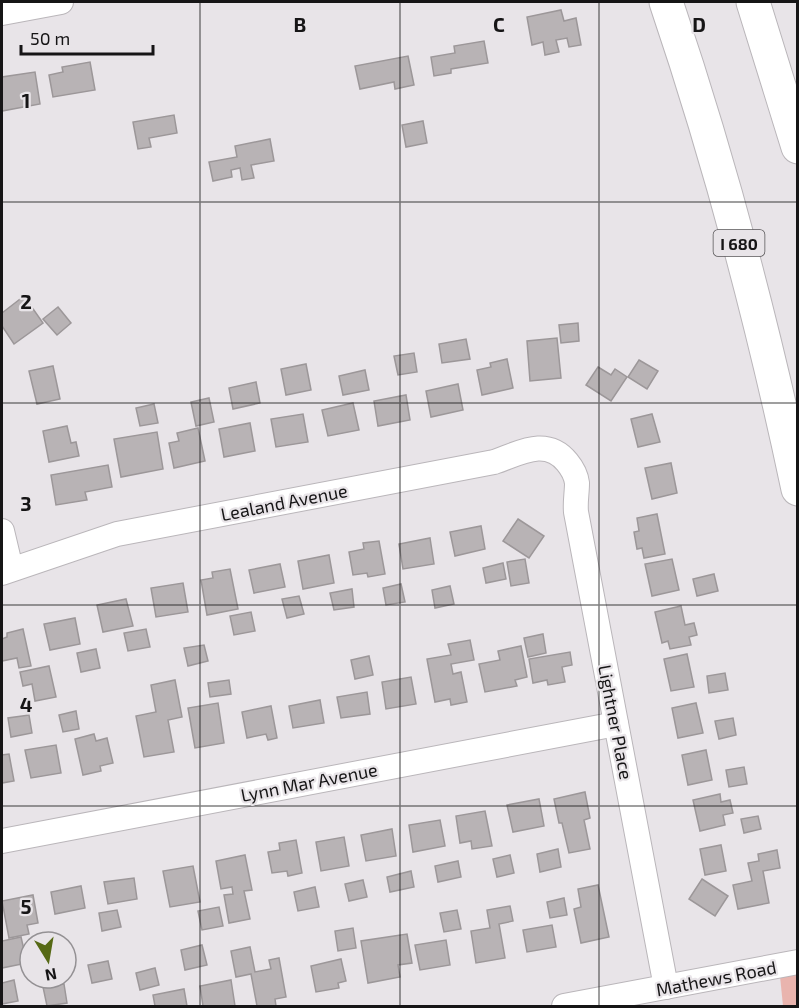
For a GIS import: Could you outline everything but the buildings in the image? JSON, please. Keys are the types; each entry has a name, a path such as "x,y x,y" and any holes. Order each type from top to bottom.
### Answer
{"highway":[{"name":"I 680","path":"666,2 712,146 738,239 798,489"},
{"path":"753,2 798,147"}],"street":[{"path":"2,13 61,2"},
{"name":"Lealand Avenue","path":"6,571 117,534 494,462 525,449 547,449 566,459"},
{"name":"Lightner Place","path":"566,459 574,471 577,483 576,512 666,987"},
{"path":"2,531 6,571"},
{"name":"Lynn Mar Avenue","path":"2,841 616,724"},
{"name":"Mathews Road","path":"564,1006 798,962"}],"shaded area":[{"path":"797,962 797,1006 783,1006 779,966"}]}
